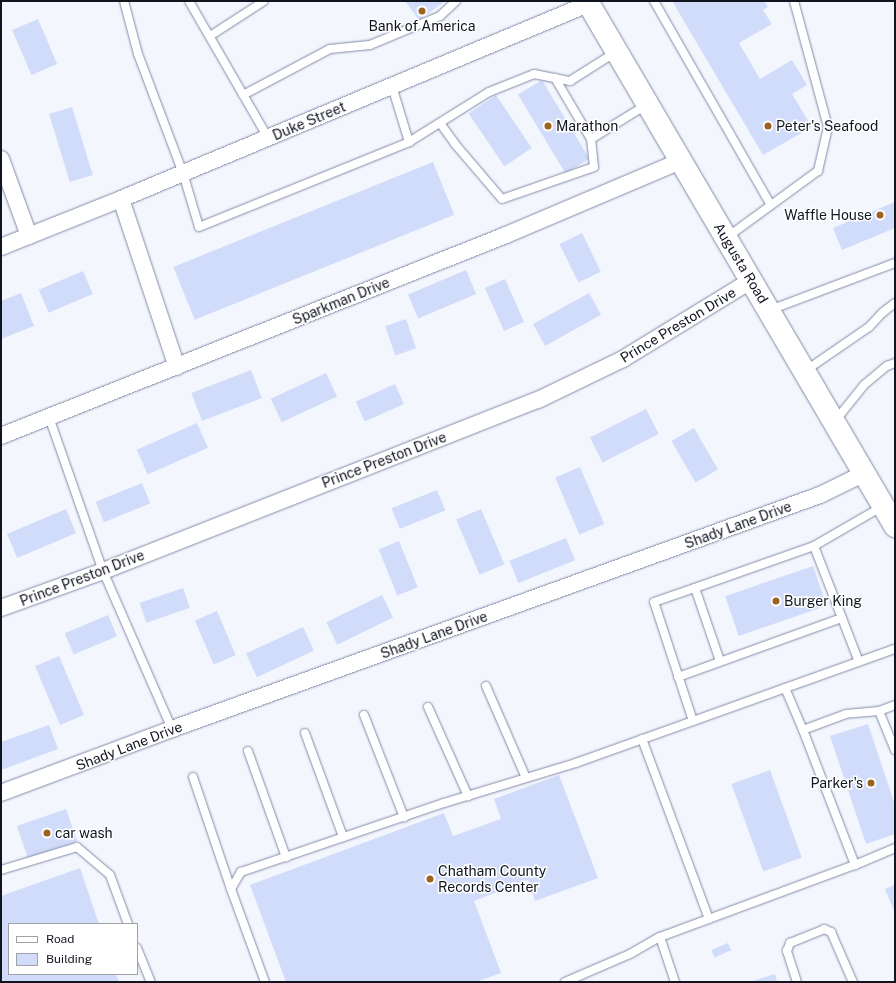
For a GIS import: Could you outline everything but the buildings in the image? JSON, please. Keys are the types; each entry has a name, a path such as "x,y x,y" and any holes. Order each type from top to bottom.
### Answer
{"highway":[{"name":"Augusta Road","path":"588,3 680,161 770,310 895,526"}],"street":[{"name":"Duke Street","path":"1,247 268,138 588,3"},
{"path":"1,158 29,236"},
{"name":"Sparkman Drive","path":"1,436 506,235 680,161"},
{"path":"121,199 177,366"},
{"name":"Prince Preston Drive","path":"1,608 103,571 538,400 623,359 752,280"},
{"name":"Shady Lane Drive","path":"1,793 172,729 820,496 865,473"}],"lane":[{"path":"124,1 138,54 183,173 199,227 410,142 490,92 534,74 570,81 616,51"},
{"path":"189,1 268,138"},
{"path":"210,36 264,1"},
{"path":"243,95 330,49 370,46 440,16 456,1"},
{"path":"654,1 771,205"},
{"path":"726,238 818,170 828,127 794,1"},
{"path":"440,123 455,144 502,200 594,167 591,139 555,78"},
{"path":"392,86 410,142"},
{"path":"591,139 647,104"},
{"path":"770,310 895,263"},
{"path":"805,371 869,327 882,313 895,304"},
{"path":"834,422 864,385 887,366 895,363"},
{"path":"49,417 103,571 172,729"},
{"path":"693,721 654,602 814,546 884,506"},
{"path":"814,546 860,662"},
{"path":"695,588 720,661"},
{"path":"678,677 842,618"},
{"path":"231,889 241,872 468,796 576,763 895,649"},
{"path":"486,686 526,778"},
{"path":"785,688 803,730 855,865"},
{"path":"803,730 846,714 879,711 895,705"},
{"path":"428,707 468,796"},
{"path":"879,711 895,750"},
{"path":"364,715 404,817"},
{"path":"305,733 343,837"},
{"path":"642,739 709,919"},
{"path":"248,751 286,857"},
{"path":"192,777 265,982"},
{"path":"1,870 77,847 110,875 128,923"},
{"path":"565,982 630,954 660,936 855,865 895,848"},
{"path":"797,982 787,951 790,943 824,929 831,932 853,982"},
{"path":"660,936 675,982"},
{"path":"138,950 151,982"}],"place":[{"name":"Bank of America","path":"422,11"},
{"name":"Marathon","path":"548,126"},
{"name":"Peter's Seafood","path":"768,126"},
{"name":"Waffle House","path":"880,215"},
{"name":"Burger King","path":"776,601"},
{"name":"Parker's","path":"871,783"},
{"name":"car wash","path":"47,833"},
{"name":"Chatham County Records Center","path":"430,879"}]}
